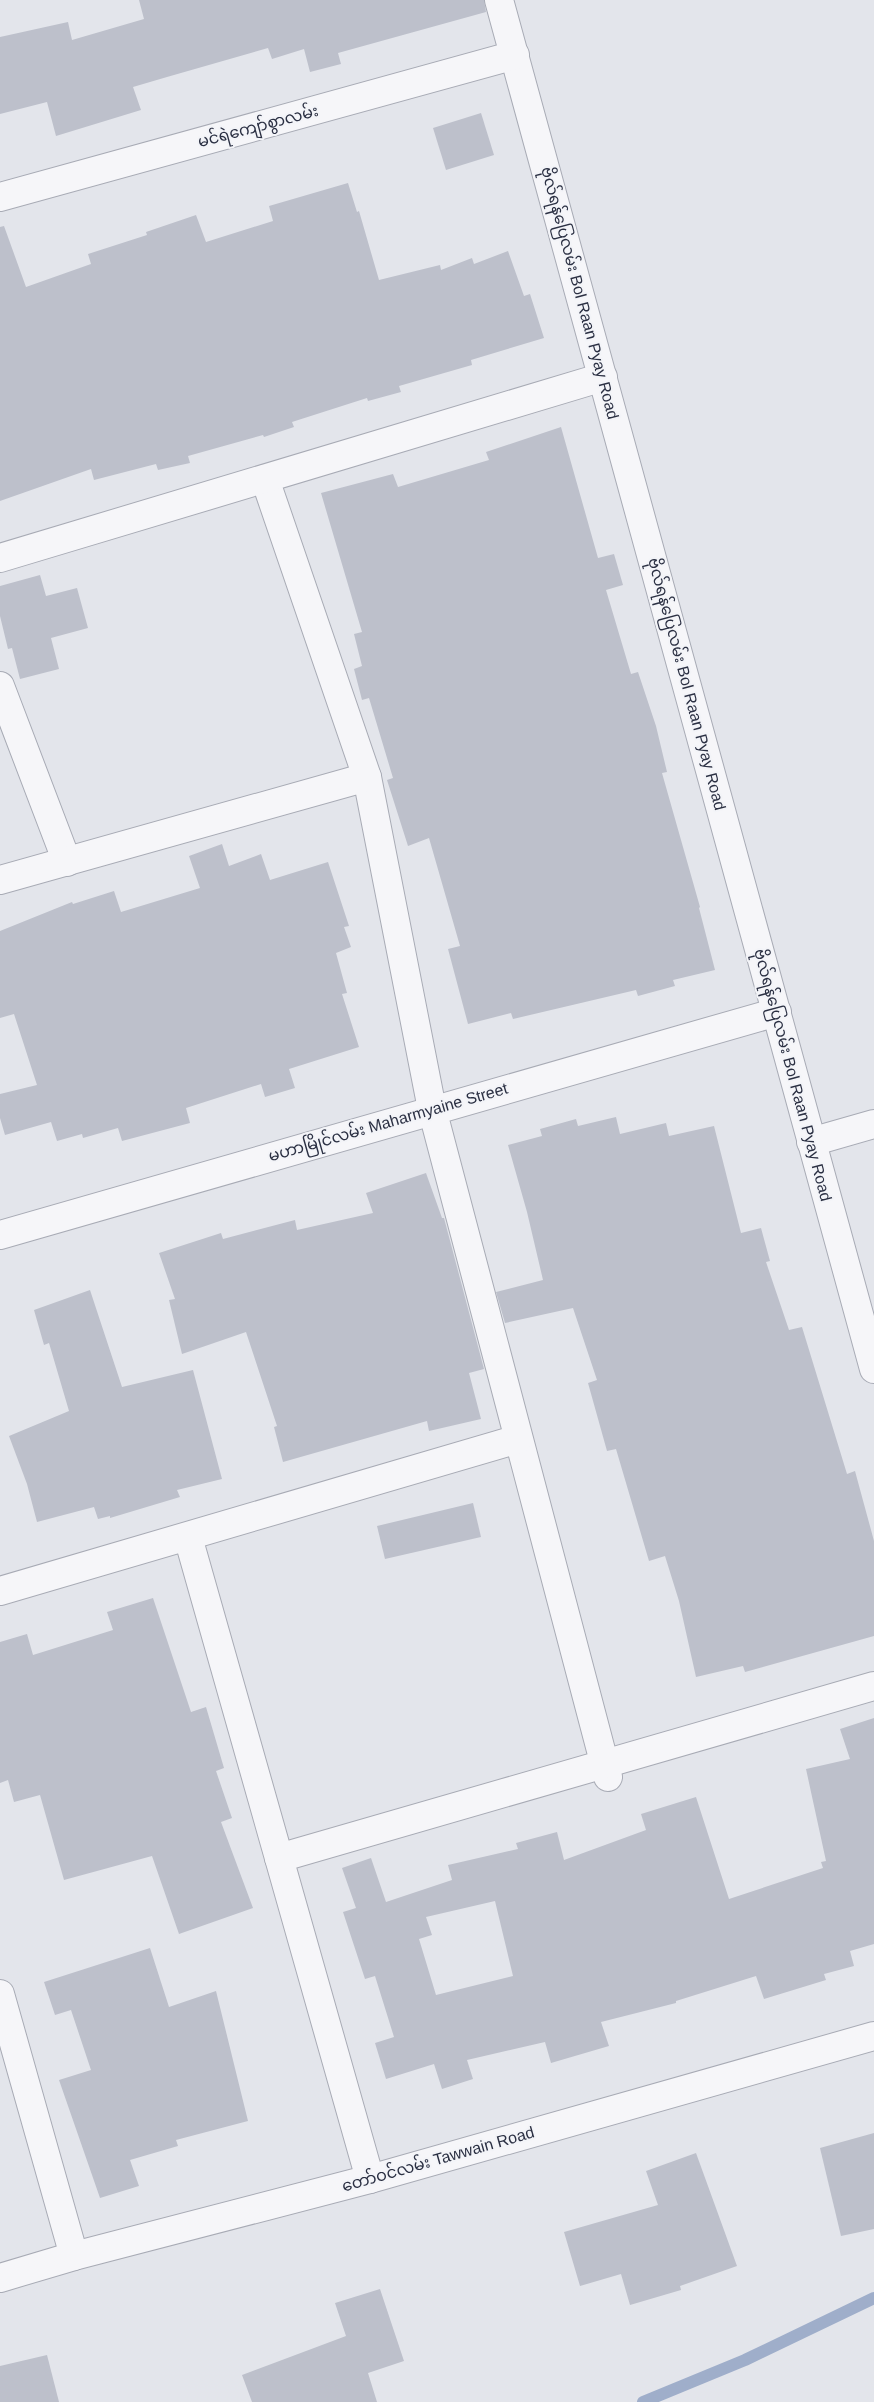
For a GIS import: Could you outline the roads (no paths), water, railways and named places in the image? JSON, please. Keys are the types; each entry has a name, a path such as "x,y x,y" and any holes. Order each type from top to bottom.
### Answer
{"street":[{"name":"ဗိုလ်ရန်ပြေလမ်း Bol Raan Pyay Road","path":"499,0 874,1369"},
{"name":"မင်ရဲကျော်စွာလမ်း","path":"0,197 515,55"},
{"path":"0,558 603,377"},
{"path":"265,479 367,777 432,1109 606,1770"},
{"path":"0,686 68,862"},
{"path":"0,880 367,777"},
{"name":"မဟာမြိုင်လမ်း Maharmyaine Street","path":"0,1235 432,1109 777,1012"},
{"path":"811,1142 874,1124"},
{"path":"0,1591 518,1439"},
{"path":"188,1537 370,2179"},
{"path":"279,1858 606,1770 874,1686"},
{"path":"0,1994 74,2256"},
{"name":"တော်ဝင်လမ်း Tawwain Road","path":"0,2278 74,2256 370,2179 874,2036"}],"waterway":[{"path":"643,2402 745,2360 874,2298"}]}
